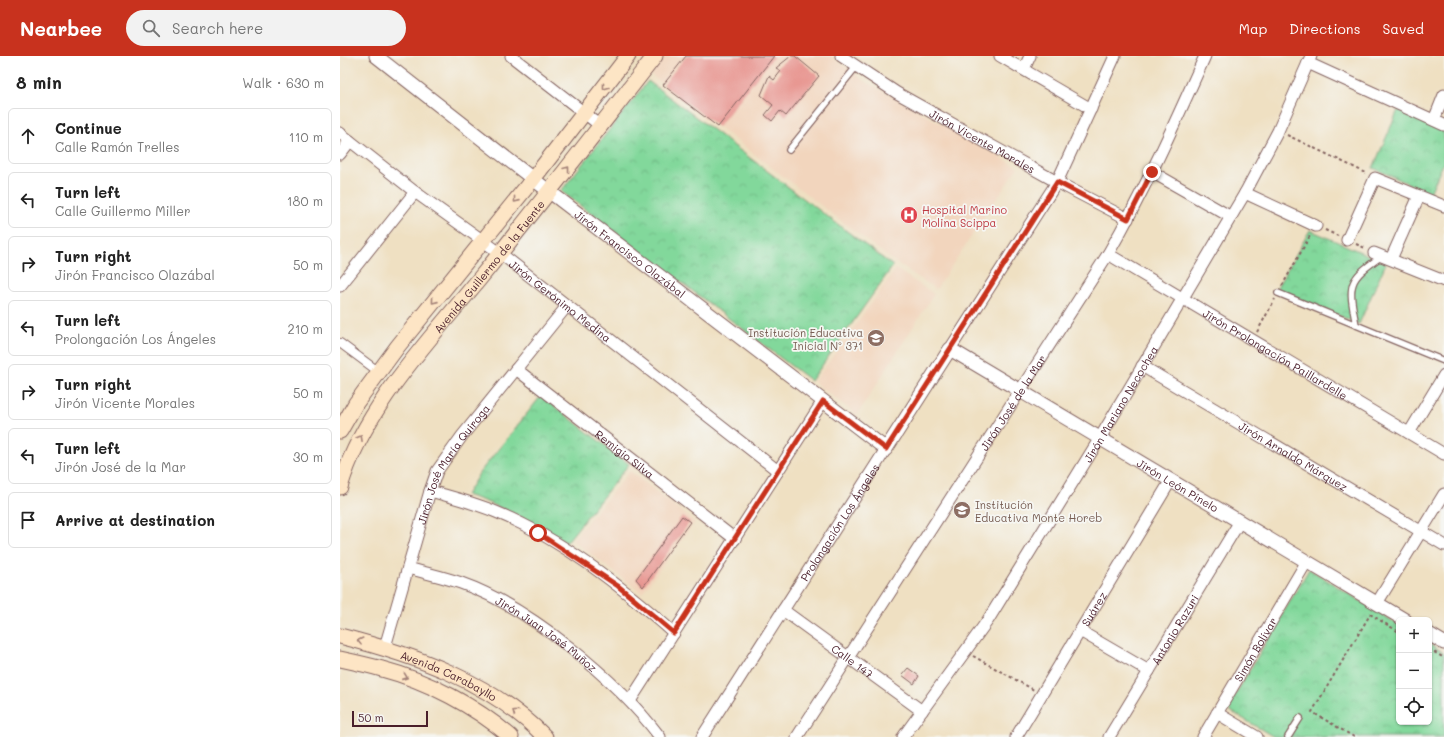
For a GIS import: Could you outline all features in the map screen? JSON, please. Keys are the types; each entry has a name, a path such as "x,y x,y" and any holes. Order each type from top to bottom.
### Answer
{"main road":[{"name":"Avenida Guillermo de la Fuente","path":"340,432 356,403 379,372 533,179 628,56"},
{"name":"Avenida Guillermo de la Fuente","path":"340,486 358,440 393,386 550,191 655,56"},
{"name":"Avenida Carabayllo","path":"340,636 385,647 455,674 489,694 515,712 545,737"},
{"name":"Avenida Carabayllo","path":"340,659 382,669 425,684 484,716 511,737"}],"street":[{"name":"Jirón Francisco Olazábal","path":"376,56 533,179 886,449"},
{"name":"Jirón Vicente Morales","path":"841,56 897,93 1057,182 1128,219"},
{"path":"1000,56 1091,109"},
{"path":"1024,69 1030,56"},
{"name":"Prolongación Los Ángeles","path":"702,737 1057,182 1115,56"},
{"name":"Jirón José de la Mar","path":"797,737 1108,254 1152,172 1206,56"},
{"path":"516,57 601,126"},
{"path":"1310,60 1444,125"},
{"name":"Jirón Mariano Necochea","path":"903,737 988,620 1100,438 1245,193 1278,131 1310,60"},
{"path":"1434,120 1444,95"},
{"name":"Jirón Gerónimo Medina","path":"340,134 415,192 500,253 778,471"},
{"path":"340,154 350,142"},
{"path":"1152,172 1231,217"},
{"path":"1347,240 1375,178 1444,206"},
{"path":"340,286 415,192"},
{"path":"1245,193 1316,226"},
{"path":"1419,196 1383,256 1444,281"},
{"name":"Jirón Prolongación Paillardelle","path":"1108,254 1444,454"},
{"name":"Jirón José María Quiroga","path":"385,647 430,491 438,471 462,436 567,306"},
{"path":"340,343 379,372"},
{"name":"Jirón León Pinelo","path":"950,349 1401,617"},
{"name":"Jirón Arnaldo Márquez","path":"1142,366 1444,545"},
{"name":"Remigio Silva","path":"516,369 735,539"},
{"path":"1409,433 1444,375"},
{"path":"630,701 823,401"},
{"name":"Suárez","path":"1016,737 1170,480"},
{"path":"430,491 497,512 538,533 618,586 674,633"},
{"path":"1377,603 1444,494"},
{"name":"Antonio Razuri","path":"1110,737 1240,521"},
{"name":"Simón Bolívar","path":"1203,737 1307,561"},
{"name":"Jirón Juan José Muñoz","path":"408,568 461,583 510,605 590,664 630,701 660,737"},
{"name":"Calle 147","path":"783,610 922,711"},
{"path":"1080,631 1149,671"},
{"path":"1432,636 1444,643"},
{"path":"1217,713 1257,737"}],"lane":[{"path":"789,150 856,67"},
{"path":"1356,325 1351,289 1361,271 1383,256"},
{"path":"1278,293 1444,361"},
{"path":"1288,737 1300,718"}],"path":[{"path":"1278,131 1375,178"},
{"path":"1252,340 1316,226"},
{"path":"1354,737 1312,712 1370,614 1396,630"},
{"path":"965,651 1042,695"},
{"path":"1432,652 1444,658"}],"shaded area":[{"name":"Hospital Marino Molina Scippa","path":"665,56 830,56 863,80 1018,167 936,289 895,262 651,75"},
{"name":"Institución Educativa Inicial Nº 371","path":"896,269 934,294 857,415 814,382"},
{"path":"630,471 695,522 642,593 572,540"}],"green space":[{"path":"648,81 893,266 811,381 561,191"},
{"path":"1398,110 1444,130 1444,162 1430,193 1373,168"},
{"path":"1310,230 1386,263 1359,324 1276,289"},
{"path":"541,396 629,464 566,543 518,515 466,495 480,472"},
{"path":"1309,569 1396,623 1396,725 1432,725 1432,645 1444,653 1444,737 1274,737 1227,709"}],"building":[{"path":"686,56 774,56 718,127 663,85"},
{"path":"791,56 795,56 819,76 786,116 780,111 772,121 765,115 773,105 761,95 769,76 774,80 781,71 776,68"},
{"path":"682,516 690,522 643,587 636,579"},
{"path":"908,668 919,676 914,684 902,675"}],"place":[{"name":"Hospital Marino Molina Scippa","path":"909,215"},
{"name":"Institución Educativa Inicial Nº 371","path":"876,338"},
{"name":"Institución Educativa Monte Horeb","path":"962,510"}],"route":[{"path":"538,533 566,550 618,586 674,633 823,401 886,449 1057,182 1128,219 1152,172"}]}
